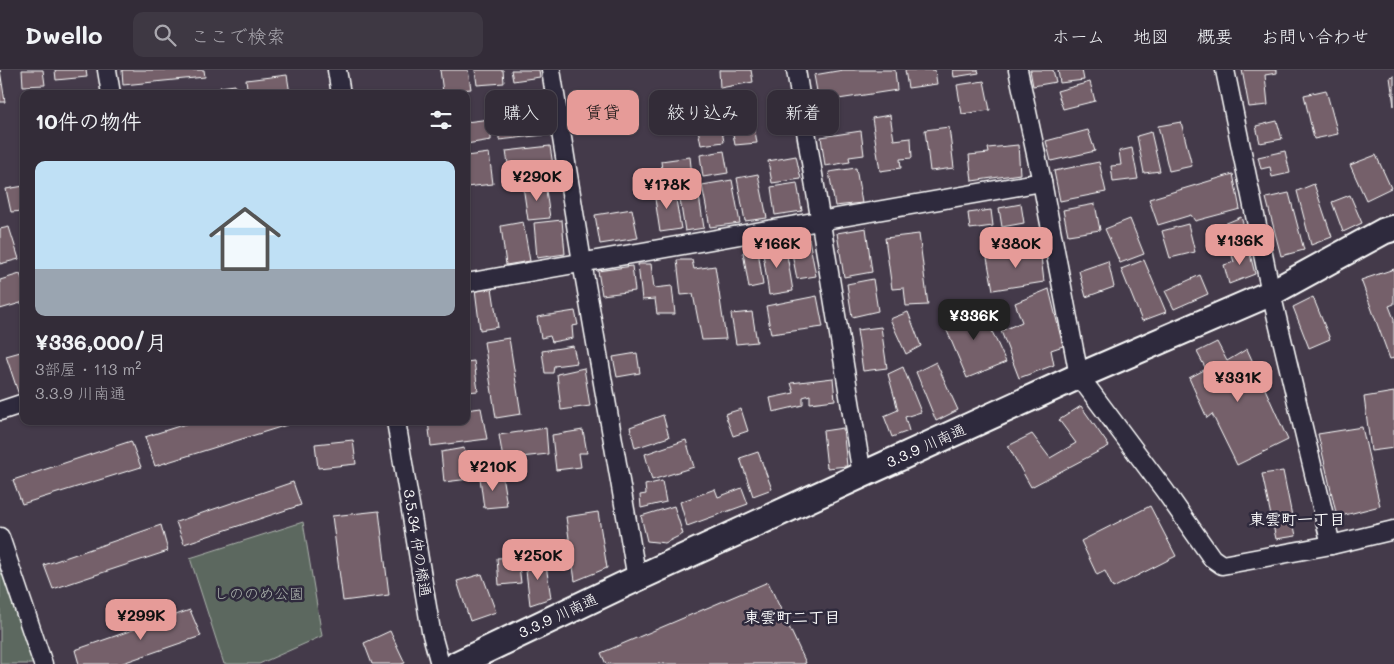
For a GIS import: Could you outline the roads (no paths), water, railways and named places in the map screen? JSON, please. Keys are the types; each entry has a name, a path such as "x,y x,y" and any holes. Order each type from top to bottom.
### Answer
{"street":[{"path":"107,70 110,90"},
{"path":"337,70 340,90"},
{"path":"551,70 637,579"},
{"path":"796,70 822,220 862,475"},
{"path":"1018,70 1042,182 1079,376 1165,490 1212,558 1222,565 1331,545 1394,530"},
{"path":"1225,70 1271,293 1331,545"},
{"path":"470,282 1042,182"},
{"name":"3.3.9 川南通","path":"457,664 637,579 1079,376 1271,293 1384,231 1394,228"},
{"path":"0,411 20,404"},
{"name":"3.5.34 仲の橋通","path":"397,425 431,631 440,664"},
{"path":"0,537 43,664"}],"district":[{"name":"東雲町一丁目","path":"1297,519"},
{"name":"東雲町二丁目","path":"792,617"}],"park label":[{"name":"しののめ公園","path":"259,594"}]}
